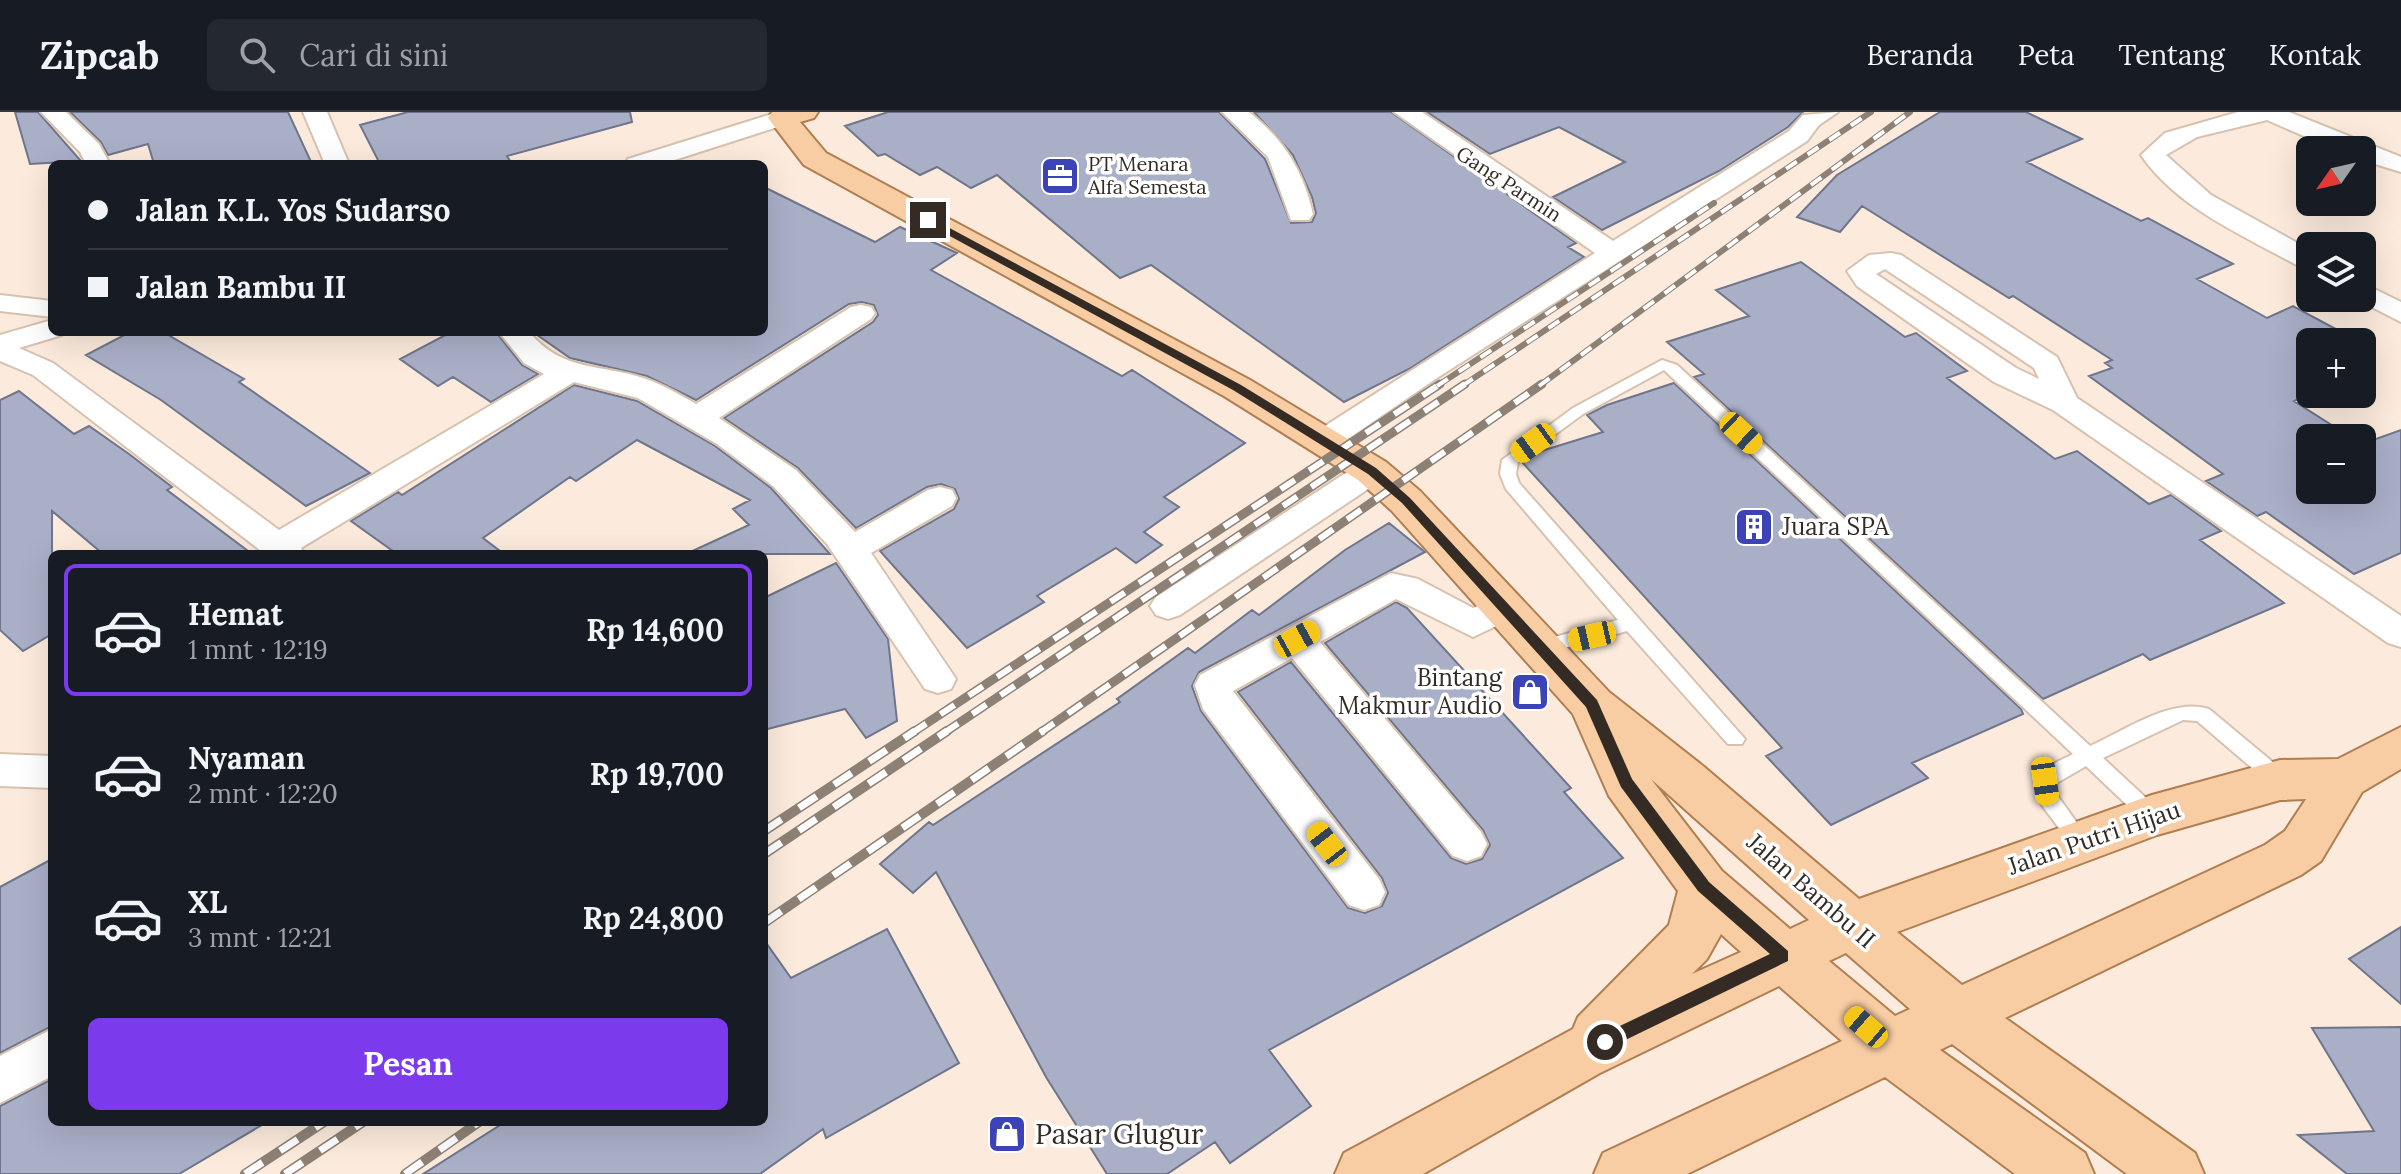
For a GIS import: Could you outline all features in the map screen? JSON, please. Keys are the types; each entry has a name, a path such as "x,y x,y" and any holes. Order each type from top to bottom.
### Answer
{"main road":[{"path":"793,115 815,159 1237,388 1372,471 1406,501 1592,704 1626,782 1704,887 1887,1045 2064,1174"},
{"name":"Jalan Bambu II","path":"1592,704 1667,762 1850,926 1957,1015 2174,1174"},
{"name":"Jalan Putri Hijau","path":"1580,1054 1850,926 2152,816 2280,780 2345,778 2401,746"},
{"name":"Jalan Putri Hijau","path":"1624,1174 1887,1045 1957,1015 2283,860 2303,846 2345,778"},
{"path":"1365,1174 1580,1054 1688,942 1699,924 1704,887"}],"street":[{"path":"53,112 90,149 96,160"},
{"path":"315,112 335,160"},
{"path":"1234,112 1283,157 1295,185 1300,214"},
{"name":"Gang Parmin","path":"1406,112 1614,254"},
{"path":"2296,253 2193,193 2162,170 2153,155 2158,146 2185,134 2269,112 2324,136"},
{"path":"650,160 793,115"},
{"path":"1325,440 1798,136 1811,115"},
{"path":"2376,157 2401,165"},
{"path":"2064,403 2047,363 1995,325 1891,261 1879,261 1861,271 1867,280 2005,375 2064,403 2401,634"},
{"path":"2376,299 2401,314"},
{"path":"0,303 48,309"},
{"path":"695,419 861,313"},
{"path":"0,347 48,330"},
{"path":"517,336 539,359 571,371 629,381 774,470 803,494 876,583 911,643 938,679"},
{"path":"0,347 43,369 283,550 571,371"},
{"path":"1168,606 1372,471"},
{"path":"849,551 940,498"},
{"path":"1364,892 1212,690 1213,685 1391,586 1406,588 1473,624 1503,608"},
{"path":"1297,639 1467,844"},
{"path":"0,770 48,772"},
{"path":"0,1081 48,1053"}],"lane":[{"path":"1735,739 1512,485 1508,474 1510,460 1567,419 1662,365 1672,368 2152,816"},
{"path":"1539,648 1631,623"},
{"path":"2080,841 2048,798 2045,781 2181,712 2202,714 2280,780"}],"building":[{"path":"15,112 38,112 80,160 48,160 48,163 30,164"},
{"path":"70,112 288,112 310,160 153,160 148,144 108,155 101,142"},
{"path":"408,112 630,112 632,122 507,156 510,160 378,160 360,125"},
{"path":"888,112 1219,112 1265,159 1291,223 1312,222 1316,213 1312,197 1293,155 1254,112 1391,112 1576,243 1568,247 1584,257 1409,369 1344,402 1151,265 1120,278 997,175 971,188 937,167 920,175 885,154 878,156 845,126"},
{"path":"1427,112 1803,112 1788,127 1719,171 1602,230 1553,197 1625,162 1559,127 1490,154"},
{"path":"1940,112 2026,112 2082,139 2027,162 2141,221 2148,218 2233,264 2197,279 2267,318 2293,306 2296,312 2304,312 2334,328 2296,328 2296,408 2305,408 2330,424 2296,424 2296,504 2376,504 2376,439 2401,430 2401,553 2354,574 2266,512 2257,516 2206,481 2223,474 2089,376 2112,368 2105,363 2112,360 2013,296 2009,298 1862,206 1840,232 1797,217 1837,175"},
{"path":"768,189 875,242 900,227 957,253 931,270 1122,376 1132,370 1245,443 1164,497 1179,507 1144,532 1162,545 1136,563 1116,548 1037,596 1044,602 967,648 880,551 954,509 959,499 955,489 941,484 927,487 856,528 798,468 724,418 873,322 878,315 874,305 862,302 849,304 696,400 647,376 570,358 539,336 768,336"},
{"path":"1801,262 1905,337 1916,333 1967,371 1947,378 2055,459 2077,451 2149,504 2171,495 2221,531 2200,540 2284,603 2150,660 2143,654 2043,699 1694,377 1704,374 1667,342 1749,316 1716,290"},
{"path":"122,336 170,336 244,379 239,382 370,473 306,506 161,400 86,355"},
{"path":"443,336 499,336 522,365 538,374 491,402 453,377 438,386 400,359"},
{"path":"1674,383 2023,714 1912,763 1928,778 1831,825 1766,756 1782,748 1522,462 1535,453 1603,432 1587,415 1607,405"},
{"path":"574,385 637,401 715,446 771,488 830,554 695,550 749,525 733,509 750,500 637,440 576,481 570,477 483,538 499,550 391,550 351,521 398,492 402,495"},
{"path":"19,391 74,434 89,426 172,487 167,490 247,550 98,550 52,511 52,550 48,550 48,636 23,651 0,630 0,400"},
{"path":"1389,523 1425,552 1199,672 1192,686 1201,711 1348,908 1365,913 1382,906 1388,893 1382,878 1238,692 1291,662 1451,858 1466,864 1482,859 1490,845 1483,830 1325,643 1396,602 1407,608 1571,788 1564,792 1623,858 1269,1050 1311,1106 1230,1163 1215,1142 1167,1174 1107,1174 1046,1077 936,872 913,893 880,864 929,822 933,825 1120,702 1117,699 1188,648 1195,653 1252,610 1259,615 1345,550"},
{"path":"836,563 888,639 897,721 866,738 845,709 768,729 768,596"},
{"path":"48,861 48,1028 0,1053 0,887"},
{"path":"2401,927 2401,1004 2349,959"},
{"path":"887,929 959,1063 826,1138 823,1129 760,1174 423,1174 499,1126 768,1126 768,946 791,978"},
{"path":"2401,1027 2401,1174 2347,1174 2298,1135 2374,1131 2312,1028"},
{"path":"48,1081 48,1126 260,1126 179,1174 0,1174 0,1106"}],"railway":[{"path":"1462,386 1871,112"},
{"path":"1539,386 1910,112"},
{"path":"1437,386 1714,203"},
{"path":"912,733 1440,384"},
{"path":"944,733 1465,384"},
{"path":"1040,733 1542,384"},
{"path":"768,828 915,731"},
{"path":"768,851 947,731"},
{"path":"768,920 1043,731"},
{"path":"245,1174 318,1126"},
{"path":"285,1174 357,1126"},
{"path":"405,1174 473,1126"}],"place":[{"name":"PT Menara Alfa Semesta","path":"1060,176"},
{"name":"Juara SPA","path":"1754,527"},
{"name":"Bintang Makmur Audio","path":"1530,692"},
{"name":"Pasar Glugur","path":"1007,1134"}],"route":[{"path":"928,220 1237,388 1372,471 1406,501 1592,704 1626,782 1704,887 1783,956 1605,1042"}]}
